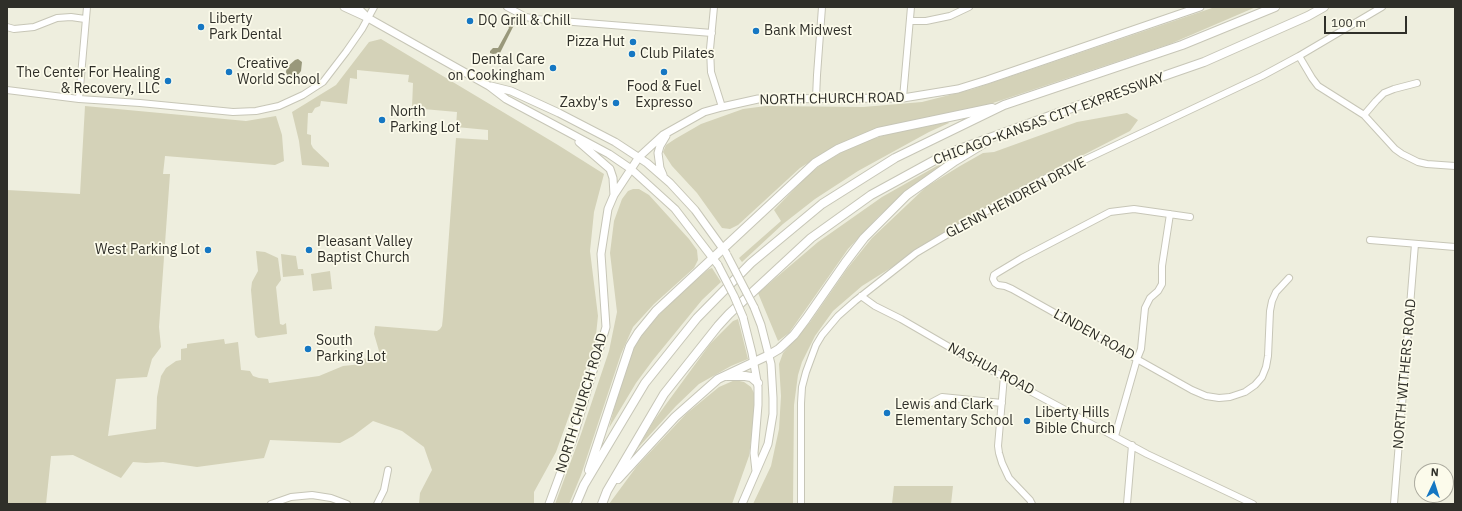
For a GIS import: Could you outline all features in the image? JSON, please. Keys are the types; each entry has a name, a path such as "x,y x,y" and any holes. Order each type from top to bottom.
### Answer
{"highway":[{"name":"CHICAGO-KANSAS CITY EXPRESSWAY","path":"576,504 584,485 645,383 697,318 751,263 822,204 888,162 1004,105 1182,45 1275,7"},
{"name":"CHICAGO-KANSAS CITY EXPRESSWAY","path":"602,504 607,491 664,394 718,326 734,309 811,238 871,195 939,157 1204,62 1308,16 1324,7"},
{"path":"584,485 630,346 638,333 656,311 716,261 815,163 838,149 878,132 1004,105"},
{"path":"607,491 675,417 718,379 769,355 779,349 794,335 864,238 907,195 955,161 1003,133"},
{"path":"725,376 751,377 758,383"}],"main road":[{"path":"344,7 368,18 489,86 506,99 609,154 631,169 674,209 716,261 743,317 758,383 758,405 754,453 756,473"},
{"path":"357,7 368,18"},
{"name":"NORTH CHURCH ROAD","path":"549,504 575,432 606,327 601,254 608,209 614,194 639,157 663,135 704,112 758,99 903,98 958,89 1200,7"},
{"path":"489,86 511,91 558,113 615,142 639,157 666,180 695,210 725,252 754,307 761,325 772,372 772,414 768,444 742,504"},
{"path":"666,180 660,168 658,153 664,138 670,131"},
{"path":"570,134 610,169 613,178 614,194"}],"street":[{"path":"79,99 87,7"},
{"path":"7,90 79,99 233,112 256,111 279,106 304,95 323,82 342,58 374,7"},
{"path":"507,7 526,17 536,20 712,32"},
{"path":"714,7 710,49 711,72 722,107"},
{"path":"816,98 816,75 822,7"},
{"path":"903,98 911,7"},
{"path":"910,20 926,21 950,16 969,7"},
{"name":"GLENN HENDREN DRIVE","path":"801,504 801,403 806,372 816,345 822,335 838,316 861,296 916,253 1007,199 1044,179 1262,76 1382,7"},
{"path":"7,26 14,29 34,28 57,18 71,17 85,19"},
{"path":"1299,56 1318,86 1364,115 1395,149 1410,159 1427,164 1455,166"},
{"path":"1364,115 1384,94 1394,89 1417,83"},
{"name":"LINDEN ROAD","path":"1170,214 1134,208 1110,212 997,272 994,275 994,283 1012,289 1192,390 1206,396 1230,398 1246,392 1262,377 1268,356 1270,311 1272,301 1276,292 1288,278"},
{"path":"1115,436 1137,359 1142,349 1145,308 1150,298 1158,291 1162,281 1162,266 1170,214 1190,217"},
{"path":"1370,240 1455,248"},
{"name":"NORTH WITHERS ROAD","path":"1394,504 1415,244"},
{"name":"NASHUA ROAD","path":"861,296 875,306 901,319 963,355 1147,454 1249,503"},
{"path":"1004,376 998,446 1000,460 1009,478 1032,504"},
{"path":"925,406 942,397 1002,403"},
{"path":"1127,504 1132,445"},
{"path":"377,504 384,490 388,470"},
{"path":"270,504 291,497 312,495 331,498 347,504"}],"shaded area":[{"path":"1215,7 1256,7 1170,44 990,104 924,119 833,147 800,168 738,225 730,229 722,228 697,193 672,166 663,152 666,145 701,124 743,109 766,106 863,107 922,102 973,89"},
{"path":"511,17 515,23 500,53 490,53 493,48 498,48 509,28 506,22"},
{"path":"381,39 604,174 594,212 590,251 598,316 595,344 556,452 534,492 534,504 419,504 420,493 432,470 424,447 402,431 373,421 353,436 340,443 270,440 264,458 197,467 163,462 133,462 121,478 73,455 51,456 46,504 7,504 7,190 80,194 85,106 246,121 276,116 282,135 284,161 275,165 165,156 163,174 170,174 159,327 161,347 152,359 147,377 116,379 108,436 156,429 157,397 161,376 166,368 176,361 181,360 181,349 187,348 187,344 224,339 225,344 238,342 241,370 250,371 253,376 259,378 268,379 269,383 319,376 343,366 362,364 362,359 371,358 379,351 374,334 375,326 437,331 440,329 442,326 443,317 456,138 488,140 488,130 456,127 457,112 412,108 413,83 408,82 409,75 357,70 357,79 350,78 347,104 321,101 320,106 315,108 312,113 308,113 307,134 311,135 311,144 313,148 329,163 329,167 302,165 299,141 292,112 336,85 369,42"},
{"path":"298,59 302,62 301,71 297,76 291,77 287,75 287,67"},
{"path":"1127,113 1138,120 1130,131 1015,190 862,286 833,311 815,336 802,362 798,375 794,405 793,504 753,504 771,466 779,429 781,396 779,364 783,353 810,322 847,269 872,238 926,187 983,153 994,152 1077,122"},
{"path":"949,123 929,132 858,171 815,199 783,224 742,262 739,258 781,221 774,210 808,175 823,163 858,143 889,134"},
{"path":"950,160 908,191 879,216 848,249 789,333 778,341 758,293 818,242 882,197"},
{"path":"639,189 649,195 689,239 697,250 698,260 694,268 654,304 633,327 621,354 581,475 569,504 555,504 581,434 609,351 617,312 610,253 614,221 622,199 628,191"},
{"path":"256,251 265,252 278,258 281,280 276,287 280,324 283,325 286,323 287,334 258,338 255,335 251,290 252,282 258,271"},
{"path":"281,254 296,256 298,269 303,269 304,275 283,277"},
{"path":"712,268 721,282 702,300 653,360 636,383 609,428 620,386 630,356 638,340 680,293"},
{"path":"330,271 332,289 313,291 311,274"},
{"path":"738,319 748,359 731,366 699,384 676,406 637,449 653,422 710,344 733,321"},
{"path":"735,380 744,382 751,387 754,393 755,411 749,456 732,504 609,504 637,466 686,414 719,387"},
{"path":"894,486 953,486 951,504 892,504"}],"place":[{"name":"DQ Grill & Chill","path":"470,21"},
{"name":"Liberty Park Dental","path":"201,27"},
{"name":"Bank Midwest","path":"756,31"},
{"name":"Pizza Hut","path":"633,42"},
{"name":"Club Pilates","path":"632,54"},
{"name":"Dental Care on Cookingham","path":"553,68"},
{"name":"Creative World School","path":"229,72"},
{"name":"Food & Fuel Expresso","path":"664,72"},
{"name":"The Center For Healing & Recovery, LLC","path":"168,81"},
{"name":"Zaxby's","path":"616,103"},
{"name":"North Parking Lot","path":"382,120"},
{"name":"West Parking Lot","path":"208,250"},
{"name":"Pleasant Valley Baptist Church","path":"309,250"},
{"name":"South Parking Lot","path":"308,349"},
{"name":"Lewis and Clark Elementary School","path":"887,413"},
{"name":"Liberty Hills Bible Church","path":"1027,421"}]}
